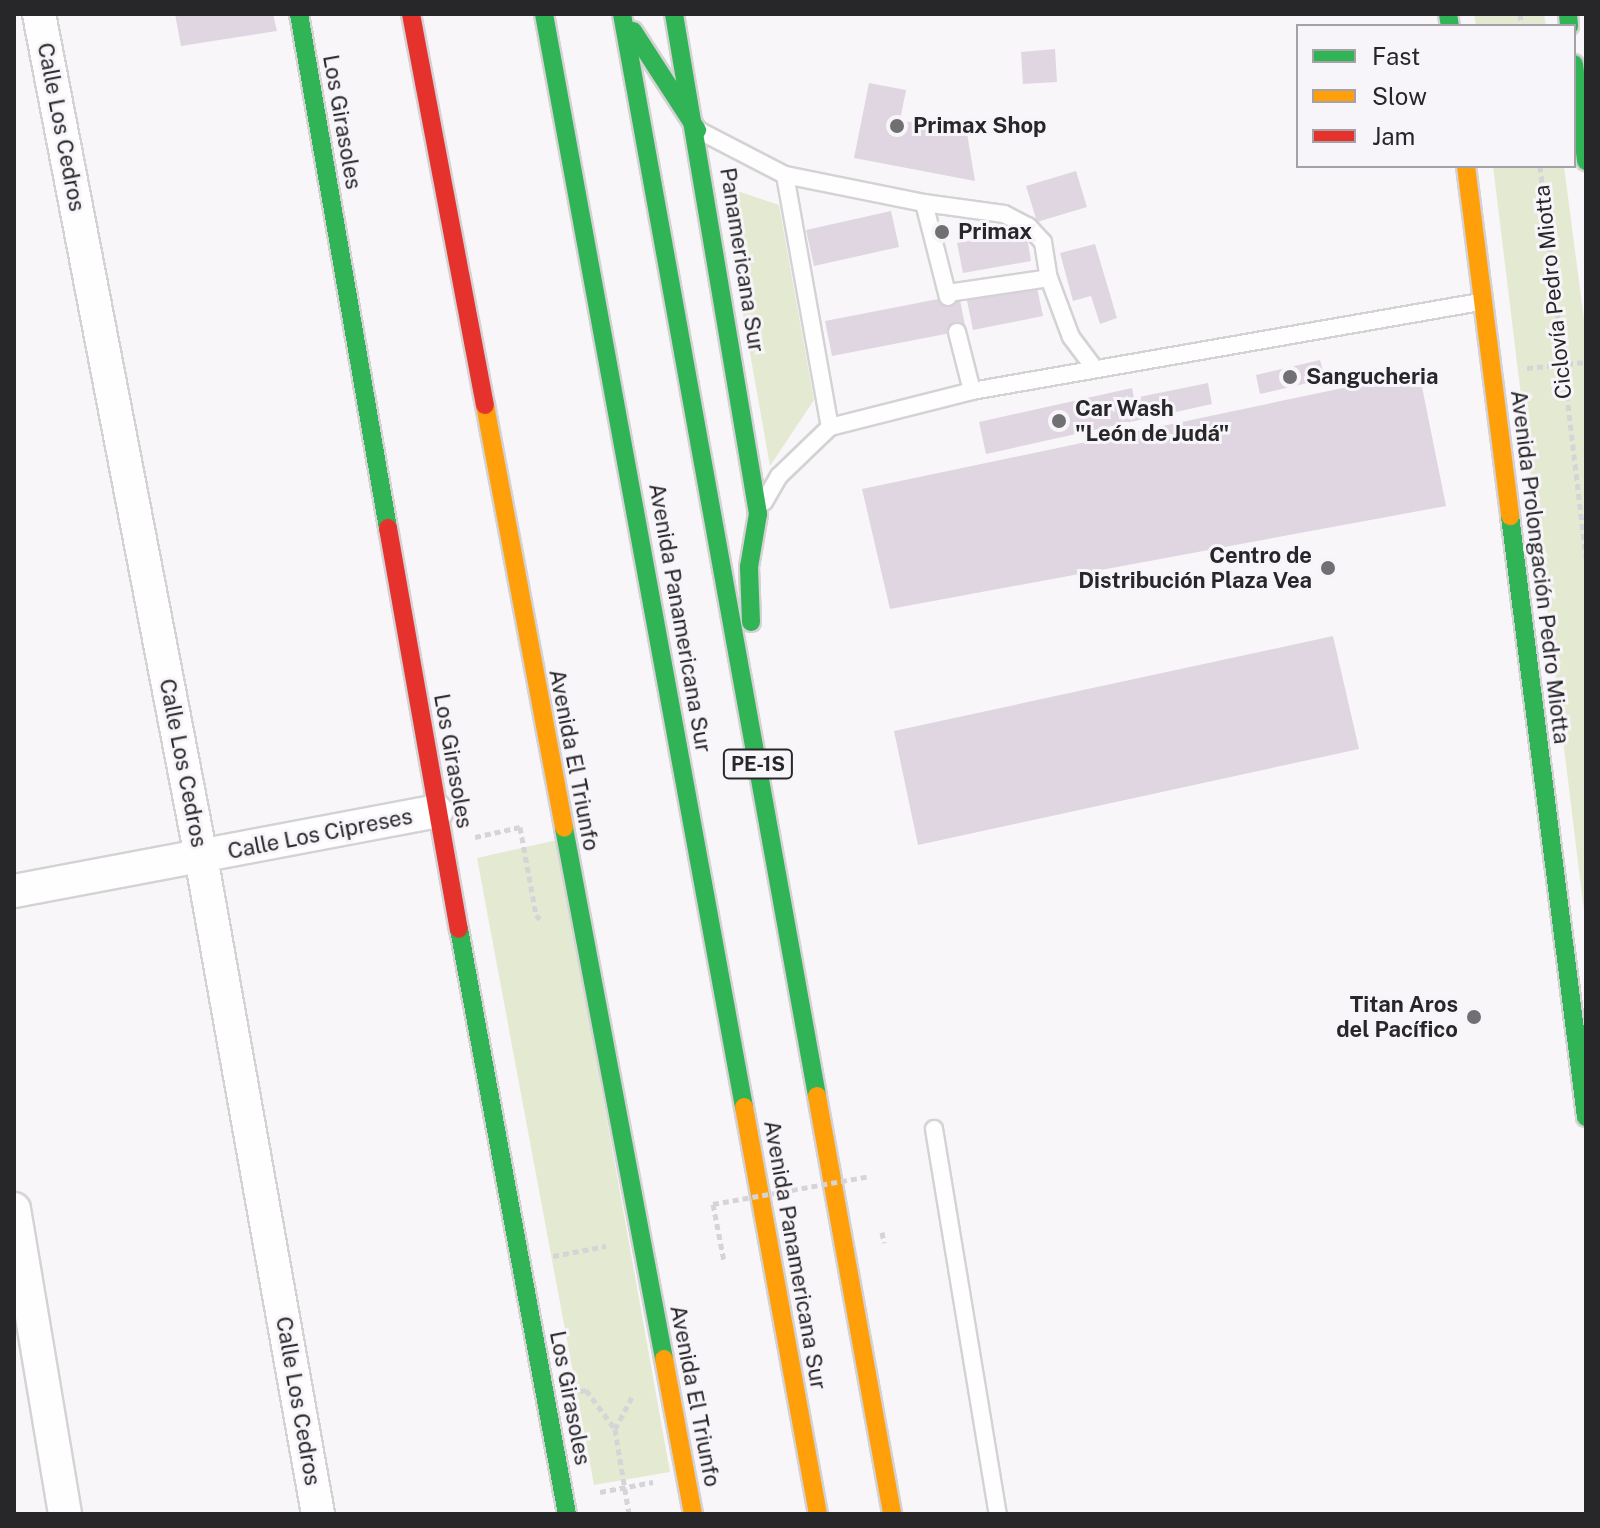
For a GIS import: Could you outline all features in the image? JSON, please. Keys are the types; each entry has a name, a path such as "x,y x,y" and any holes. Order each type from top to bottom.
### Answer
{"main road":[{"name":"Los Girasoles","path":"299,14 437,811 566,1506"},
{"name":"Avenida El Triunfo","path":"411,14 686,1477 685,1513"},
{"name":"Avenida Panamericana Sur","path":"544,14 818,1514"},
{"path":"622,14 697,130"},
{"name":"PE-1S","path":"622,14 892,1514"},
{"name":"Panamericana Sur","path":"674,14 697,130 758,514 749,567 763,788"},
{"path":"1576,80 1586,161"},
{"name":"Avenida Prolongación Pedro Miotta","path":"1466,168 1586,1117"}],"street":[{"name":"Calle Los Cedros","path":"39,14 201,857 318,1514"},
{"name":"Calle Los Cipreses","path":"14,891 437,811"},
{"path":"14,1209 65,1514"}],"lane":[{"path":"527,14 602,321"},
{"path":"697,130 785,175 924,203 1004,214 1028,226 1043,242 1049,278 1071,337 1095,369"},
{"path":"785,175 830,427"},
{"path":"924,203 948,295 1049,278"},
{"path":"758,514 779,476 830,427 972,391 1482,302"},
{"path":"957,332 972,391"},
{"path":"934,1129 998,1514"}],"path":[{"name":"Ciclovía Pedro Miotta","path":"1540,168 1559,364 1586,560"},
{"path":"1491,372 1586,362"},
{"path":"470,838 561,819"},
{"path":"724,1261 713,1204 870,1176"},
{"path":"554,1256 619,1244"},
{"path":"586,1390 615,1429"},
{"path":"566,1506 686,1477"}],"green space":[{"path":"1474,14 1544,14 1546,24 1476,24"},
{"path":"1493,168 1564,168 1586,335 1586,928"},
{"path":"720,185 779,205 814,400 770,466"},
{"path":"557,840 670,1472 594,1485 477,858"}],"building":[{"path":"175,14 273,14 277,31 181,46"},
{"path":"1055,49 1057,82 1023,84 1021,52"},
{"name":"Primax Shop","path":"869,83 906,90 900,120 967,133 975,181 854,158"},
{"path":"1076,171 1087,207 1037,222 1026,186"},
{"path":"891,211 899,247 814,266 806,230"},
{"path":"1026,231 1031,261 963,273 957,243"},
{"path":"1095,244 1117,318 1100,324 1091,296 1073,301 1060,253"},
{"path":"1036,283 1043,316 973,330 966,296"},
{"path":"959,295 966,330 832,356 825,321"},
{"name":"Sangucheria","path":"1320,360 1325,379 1260,394 1256,375"},
{"path":"1419,372 1446,506 890,609 862,489"},
{"name":"Car Wash \"León de Judá\"","path":"1208,383 1212,404 986,454 979,422 1132,388 1134,398"},
{"path":"1333,636 1359,749 918,845 894,731"}],"traffic: fast":[{"path":"299,14 388,528"},
{"path":"544,14 744,1107"},
{"path":"622,14 817,1096"},
{"path":"674,14 758,514"},
{"path":"1448,14 1450,24"},
{"path":"1568,14 1569,24"},
{"path":"633,31 697,130"},
{"path":"1576,80 1586,161"},
{"path":"751,622 749,567 758,514"},
{"path":"1510,516 1586,1117"},
{"path":"564,828 664,1359"},
{"path":"459,929 567,1514"}],"traffic: slow":[{"path":"1466,168 1510,516"},
{"path":"485,405 564,828"},
{"path":"817,1096 892,1514"},
{"path":"744,1107 818,1514"},
{"path":"664,1359 693,1514"}],"traffic: jam":[{"path":"411,14 485,405"},
{"path":"388,528 459,929"}],"place":[{"name":"Primax Shop","path":"897,126"},
{"name":"Primax","path":"942,232"},
{"name":"Sangucheria","path":"1290,377"},
{"name":"Car Wash \"León de Judá\"","path":"1059,421"},
{"name":"Centro de Distribución Plaza Vea","path":"1328,568"},
{"name":"Titan Aros del Pacífico","path":"1474,1017"}]}
